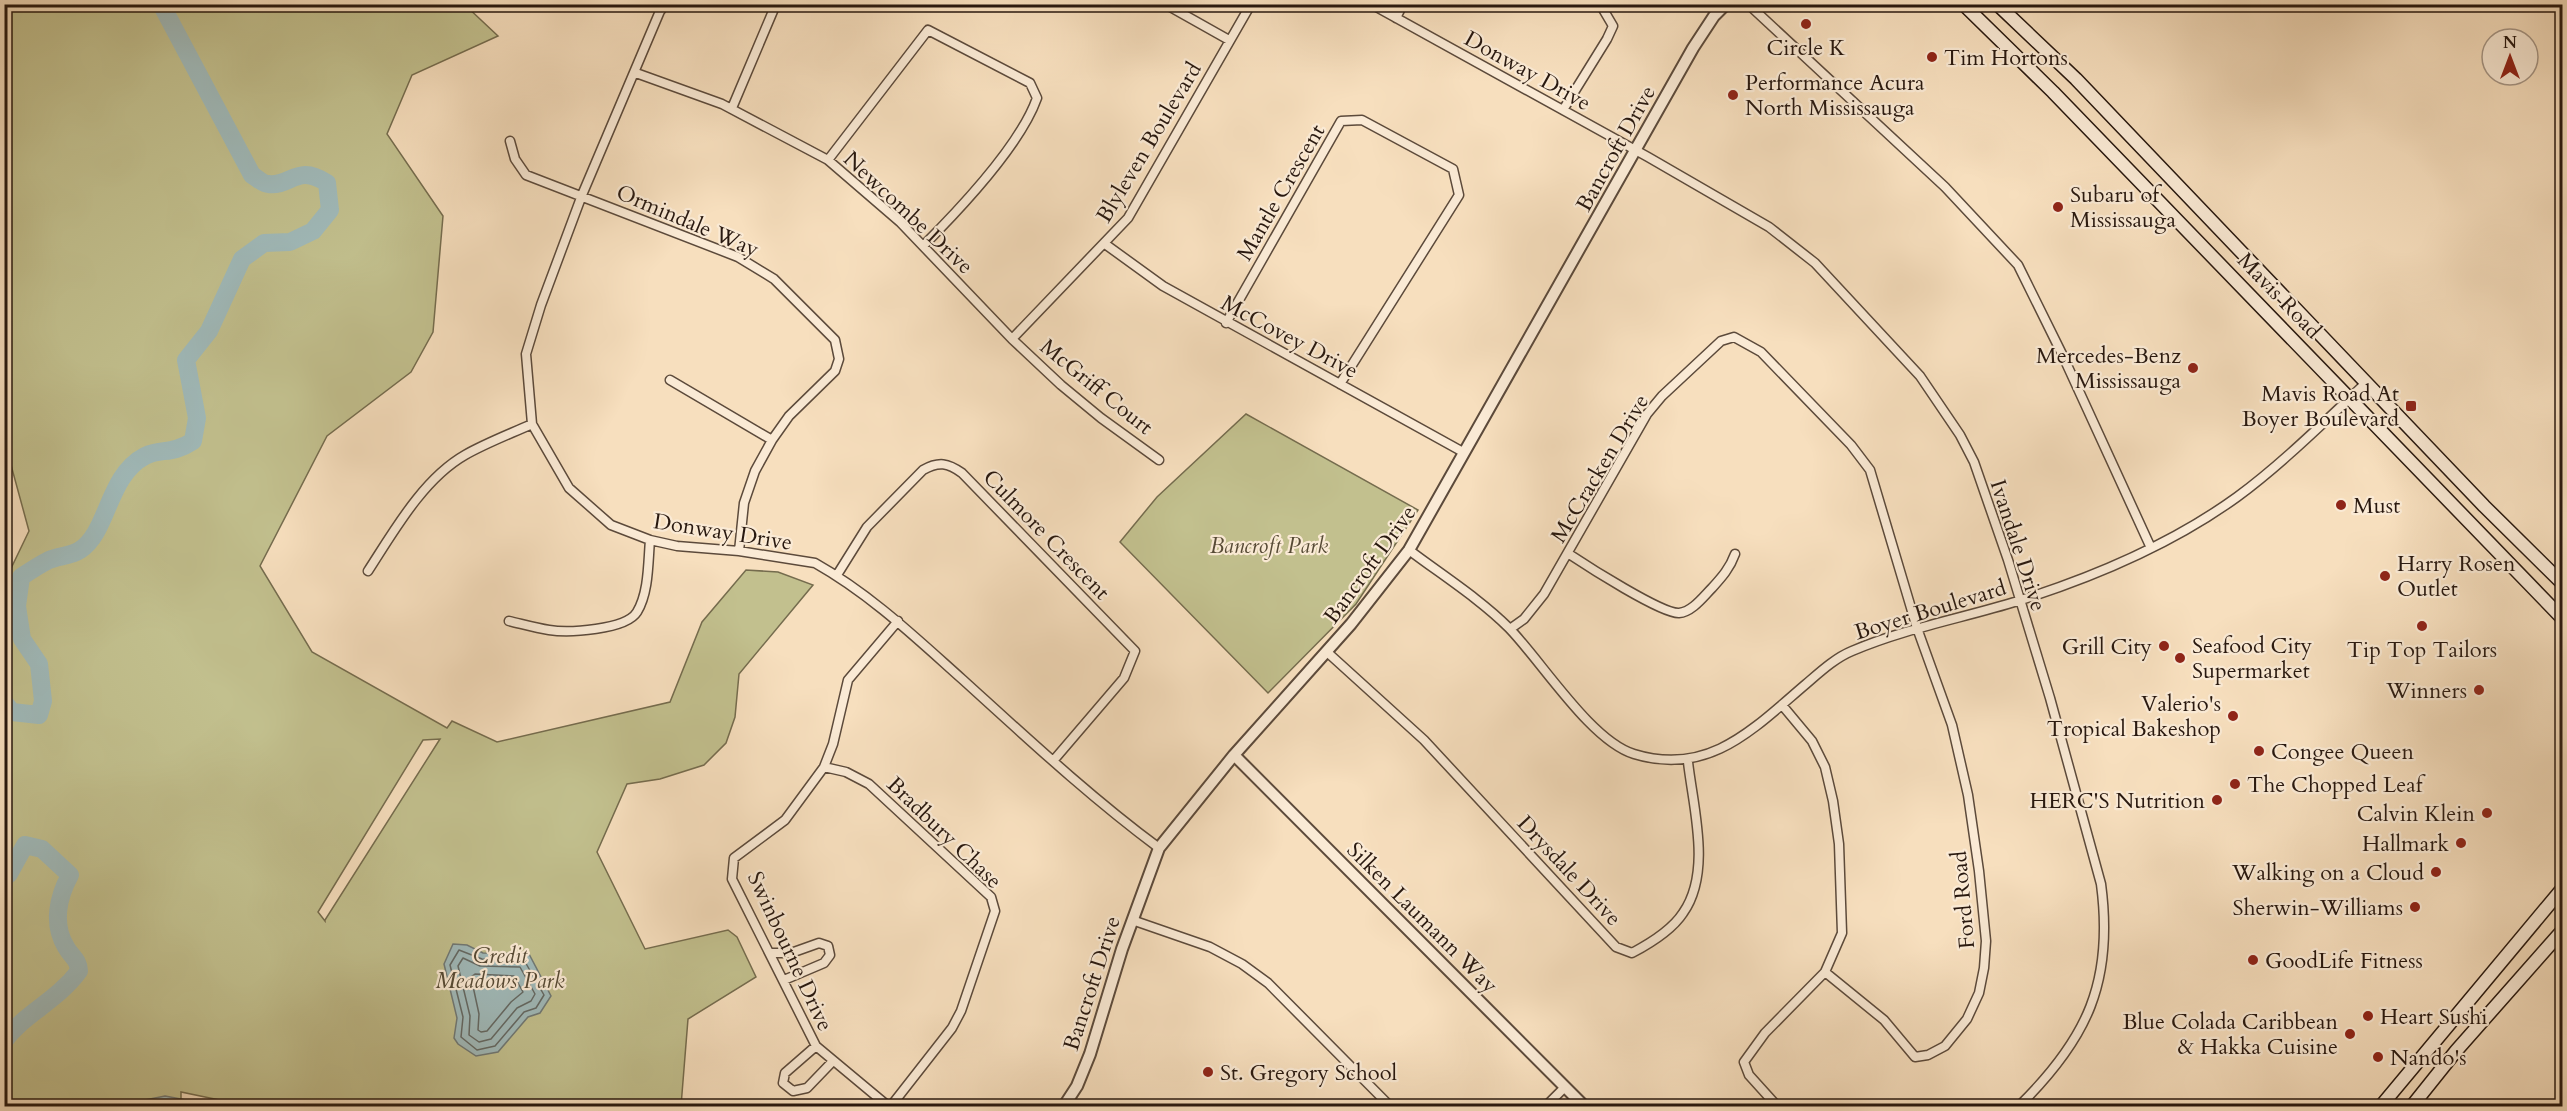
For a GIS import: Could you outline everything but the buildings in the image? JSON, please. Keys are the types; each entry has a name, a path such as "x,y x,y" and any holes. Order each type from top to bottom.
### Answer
{"main road":[{"name":"Mavis Road","path":"1963,4 2054,92 2562,618"},
{"name":"Mavis Road","path":"1997,4 2076,79 2484,506 2562,583"},
{"path":"2381,1107 2562,889"},
{"path":"2412,1107 2456,1052 2562,931"}],"street":[{"path":"650,4 662,7"},
{"path":"732,108 776,4"},
{"path":"1165,4 1229,40"},
{"name":"Blyleven Boulevard","path":"1012,339 1128,218 1251,4"},
{"name":"Donway Drive","path":"1371,4 1637,150"},
{"path":"1396,18 1403,4"},
{"path":"1563,110 1613,26 1600,4"},
{"name":"Bancroft Drive","path":"1064,1107 1077,1086 1089,1054 1132,920 1159,848 1234,755 1327,652 1409,550 1693,48 1714,16 1726,4"},
{"path":"1748,4 1945,187 2018,265 2082,395 2151,548"},
{"name":"Donway Drive","path":"662,7 636,73 582,195 526,354 532,424 569,488 611,525 650,540 677,546 739,550 815,563 837,575 898,621 1108,810 1159,848"},
{"path":"828,160 928,30 1030,83 1036,98 1030,117 971,196 923,246"},
{"name":"Newcombe Drive","path":"636,73 732,108 828,160 923,246 1012,339"},
{"name":"Mantle Crescent","path":"1226,323 1341,121 1362,120 1453,169 1459,195 1340,384"},
{"name":"Ormindale Way","path":"510,141 515,159 526,175 738,257 774,279 835,340 839,359 836,371 789,416 772,440 755,471 744,502 739,550"},
{"name":"Ivandale Drive","path":"1637,150 1737,206 1796,246 1815,263 1920,376 1960,435 1974,462 2008,560 2018,601 2050,698 2101,884 2105,930 2101,970 2084,1023 2065,1057 2019,1107"},
{"name":"McCovey Drive","path":"1105,244 1162,286 1463,452"},
{"name":"McCracken Drive","path":"1510,629 1524,619 1544,594 1569,554 1647,414 1662,396 1721,340 1734,337 1761,352 1851,445 1870,470 1917,627"},
{"name":"McGriff Court","path":"1012,339 1101,418 1159,460"},
{"path":"670,380 772,440"},
{"name":"Boyer Boulevard","path":"1409,550 1510,629 1598,732 1632,754 1688,762 1718,752 1782,705 1822,670 1850,652 1917,627 2018,601 2093,574 2151,548 2237,497 2367,382"},
{"path":"368,571 401,521 434,482 464,456 532,424"},
{"name":"Culmore Crescent","path":"837,575 867,527 923,470 933,465 948,463 962,473 1135,651 1124,678 1053,761"},
{"path":"509,621 551,631 584,631 619,624 636,615 644,596 650,540"},
{"path":"1569,554 1657,605 1680,613 1690,609 1722,576 1731,565 1735,554"},
{"name":"Swinbourne Drive","path":"889,1107 816,1046 732,879 734,858 785,820 824,767 833,744 848,680 898,621"},
{"name":"Ford Road","path":"1825,972 1884,1020 1903,1046 1915,1057 1946,1046 1967,1019 1979,993 1986,941 1968,795 1952,725 1917,627"},
{"name":"Drysdale Drive","path":"1327,652 1424,740 1616,947 1632,953 1650,943 1683,913 1694,888 1698,861 1688,762"},
{"path":"1778,1107 1749,1075 1744,1062 1764,1033 1825,972 1842,933 1839,844 1825,767 1812,741 1782,705"},
{"name":"Silken Laumann Way","path":"1234,755 1584,1107"},
{"name":"Bradbury Chase","path":"824,767 846,772 869,784 991,897 994,911 961,1011 951,1028 889,1107"},
{"path":"1132,920 1210,947 1242,964 1268,983 1390,1107"},
{"path":"770,953 791,953 819,943 828,946 830,955 824,963 783,980"},
{"path":"816,1046 785,1073 783,1083 793,1091 807,1088 833,1061"},
{"path":"1546,1107 1565,1087"}],"green space":[{"name":"Credit Meadows Park","path":"8,4 465,5 498,36 412,75 387,134 443,216 433,332 411,372 327,436 260,566 312,652 447,728 452,721 497,742 670,702 702,622 746,570 778,572 813,585 739,674 735,717 726,743 704,765 660,779 627,784 597,852 645,949 728,930 737,937 756,977 688,1019 681,1106 248,1106 181,1092 181,1106 5,1106 4,583 29,531 11,465 4,460 5,6","holes":["440,739 325,920 318,912 423,740"]},
{"name":"Bancroft Park","path":"1246,414 1418,510 1356,604 1268,693 1120,542 1157,497"}],"water":[{"path":"453,944 467,945 483,953 529,954 551,996 540,1013 528,1017 498,1052 476,1056 458,1044 454,1038 457,1018 444,964"},
{"path":"165,1096 217,1106 128,1106"}],"waterway":[{"path":"4,702 12,712 39,715 43,701 39,664 22,639 17,606 21,577 49,560 80,550 90,541 115,490 132,465 145,456 173,450 193,441 197,418 186,360 209,331 242,259 264,243 290,242 313,231 330,210 327,183 317,177 301,175 276,184 268,184 252,175 161,4"},
{"path":"4,877 9,874 25,845 42,849 70,875 62,892 58,920 62,938 76,961 79,971 61,991 21,1022 4,1041"}],"place":[{"name":"Circle K","path":"1806,24"},
{"name":"Tim Hortons","path":"1932,57"},
{"name":"Performance Acura North Mississauga","path":"1733,95"},
{"name":"Subaru of Mississauga","path":"2058,207"},
{"name":"Mercedes-Benz Mississauga","path":"2193,368"},
{"name":"Mavis Road At Boyer Boulevard","path":"2411,406"},
{"name":"Must","path":"2341,505"},
{"name":"Harry Rosen Outlet","path":"2385,576"},
{"name":"Tip Top Tailors","path":"2422,626"},
{"name":"Grill City","path":"2164,646"},
{"name":"Seafood City Supermarket","path":"2180,658"},
{"name":"Winners","path":"2479,690"},
{"name":"Valerio's Tropical Bakeshop","path":"2233,716"},
{"name":"Congee Queen","path":"2259,751"},
{"name":"The Chopped Leaf","path":"2235,784"},
{"name":"HERC'S Nutrition","path":"2217,800"},
{"name":"Calvin Klein","path":"2487,813"},
{"name":"Hallmark","path":"2461,843"},
{"name":"Walking on a Cloud","path":"2436,872"},
{"name":"Sherwin-Williams","path":"2415,907"},
{"name":"GoodLife Fitness","path":"2253,960"},
{"name":"Heart Sushi","path":"2368,1016"},
{"name":"Blue Colada Caribbean & Hakka Cuisine","path":"2350,1034"},
{"name":"Nando's","path":"2378,1057"},
{"name":"St. Gregory School","path":"1208,1072"}]}
